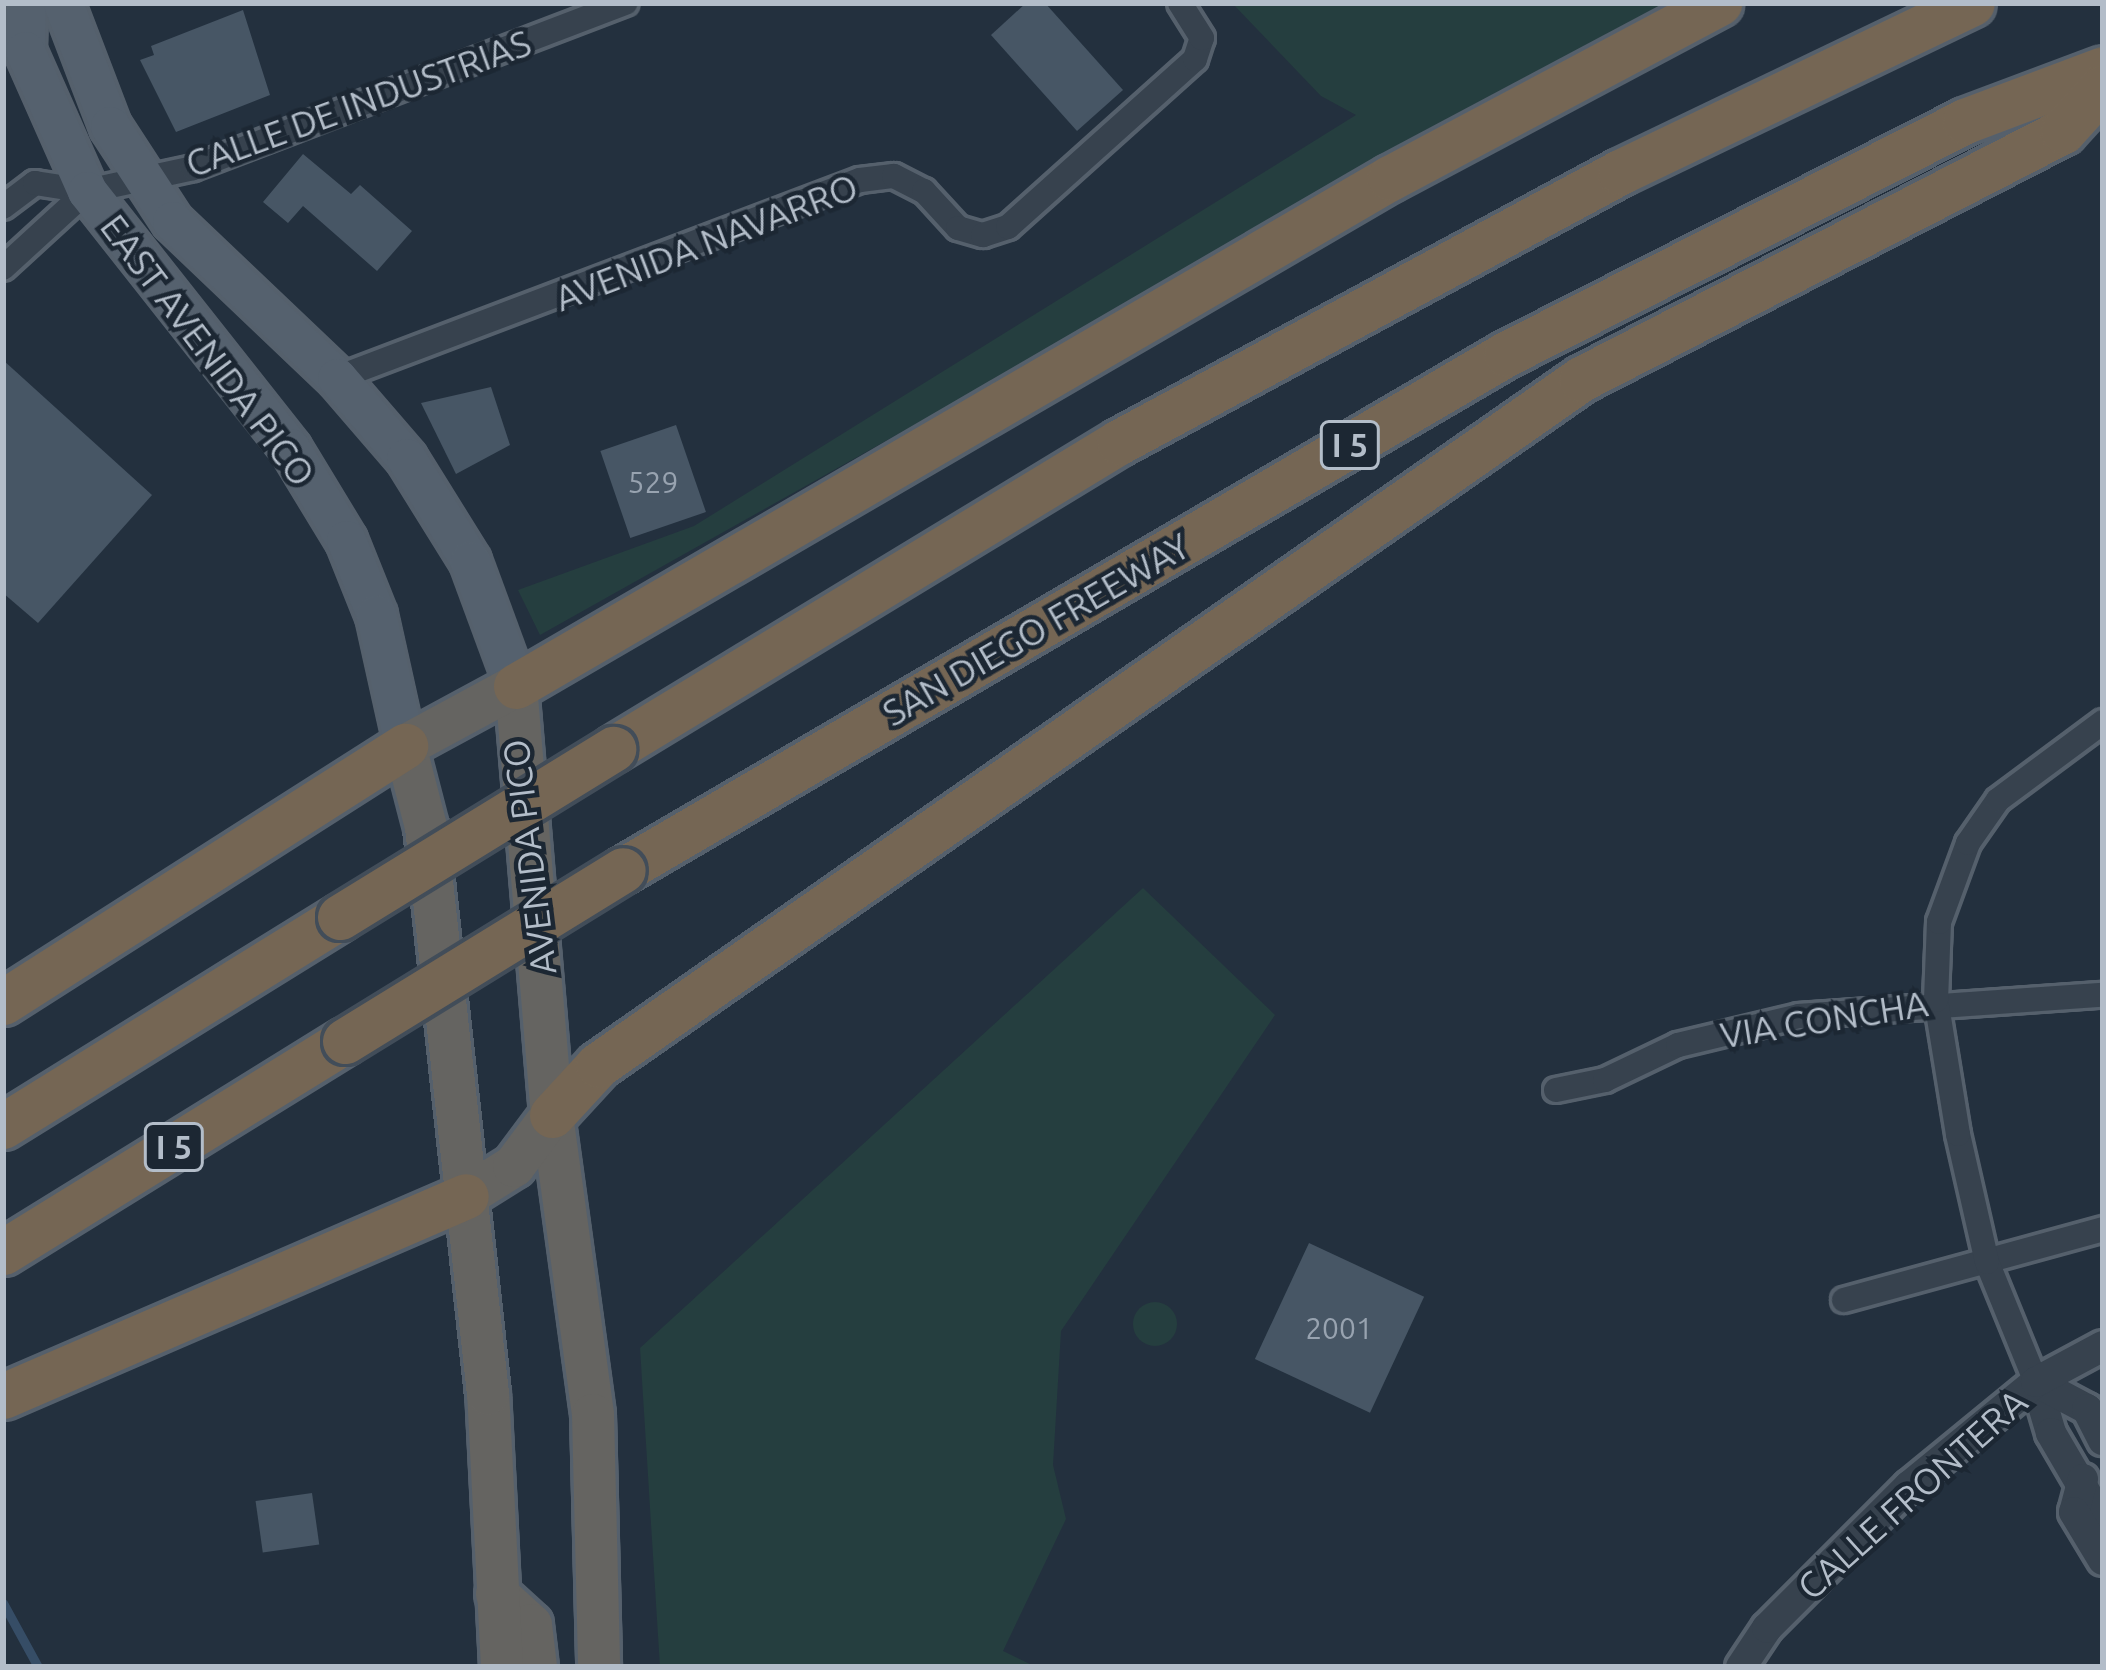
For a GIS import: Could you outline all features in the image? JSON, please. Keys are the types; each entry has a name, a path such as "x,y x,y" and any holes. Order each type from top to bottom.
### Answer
{"highway":[{"path":"3,1002 405,746 1428,157 1719,3"},
{"path":"3,1126 1119,442 1620,172 1972,3"},
{"name":"SAN DIEGO FREEWAY","path":"3,1252 623,870 1507,354 1965,121 2103,69"},
{"path":"3,1396 466,1196 514,1166 552,1114 598,1065 1582,380 2062,131 2103,87"},
{"name":"AVENIDA PICO","path":"516,686 552,1114 593,1415 599,1667"},
{"name":"EAST AVENIDA PICO","path":"405,746 426,827 466,1196"},
{"path":"466,1196 502,1667"},
{"path":"497,1594 531,1625 536,1667"}],"main road":[{"name":"EAST AVENIDA PICO","path":"26,3 25,50 87,191 290,448 346,540 376,615 405,746"},
{"name":"EAST AVENIDA PICO","path":"63,3 141,178"},
{"name":"AVENIDA PICO","path":"141,178 172,221 337,379 406,458 470,561 516,686"}],"street":[{"name":"CALLE DE INDUSTRIAS","path":"87,191 193,169 626,3"},
{"name":"AVENIDA NAVARRO","path":"337,379 860,179 894,176 924,191 958,228 982,235 1008,227 1195,59 1202,38 1180,3"},
{"path":"3,207 35,183 87,191"},
{"path":"3,268 87,191"},
{"path":"2103,722 1997,800 1968,843 1939,922 1936,1000 1987,1262 2036,1382 2051,1433 2095,1497 2074,1512 2103,1560"},
{"name":"VIA CONCHA","path":"1556,1090 1751,1025 1936,1000 2103,995"},
{"path":"1844,1300 2103,1229"},
{"name":"CALLE FRONTERA","path":"1741,1667 1768,1628 1909,1486 2036,1382 2103,1346"},
{"path":"2036,1382 2087,1409 2103,1440"}],"green space":[{"path":"1232,3 1666,3 540,635 518,590 694,526 1356,115 1321,96"},
{"path":"1143,888 1275,1015 1061,1331 1053,1465 1066,1519 1003,1651 1036,1667 660,1667 640,1348"},
{"path":"1155,1302 1171,1308 1177,1324 1171,1340 1155,1346 1139,1340 1133,1324 1139,1308"}],"building":[{"path":"1026,3 1045,3 1123,90 1077,131 991,35"},
{"path":"243,10 270,95 176,132 140,60 154,55 151,46"},
{"path":"303,154 351,194 360,185 412,231 377,271 303,206 288,223 263,202"},
{"path":"3,360 152,495 38,623 3,593"},
{"path":"491,387 510,445 456,474 421,403"},
{"path":"676,425 706,512 630,538 600,451"},
{"path":"1309,1243 1424,1297 1370,1413 1255,1359"},
{"path":"312,1493 319,1544 263,1552 256,1501"}],"waterway":[{"path":"3,1603 38,1667"}]}
